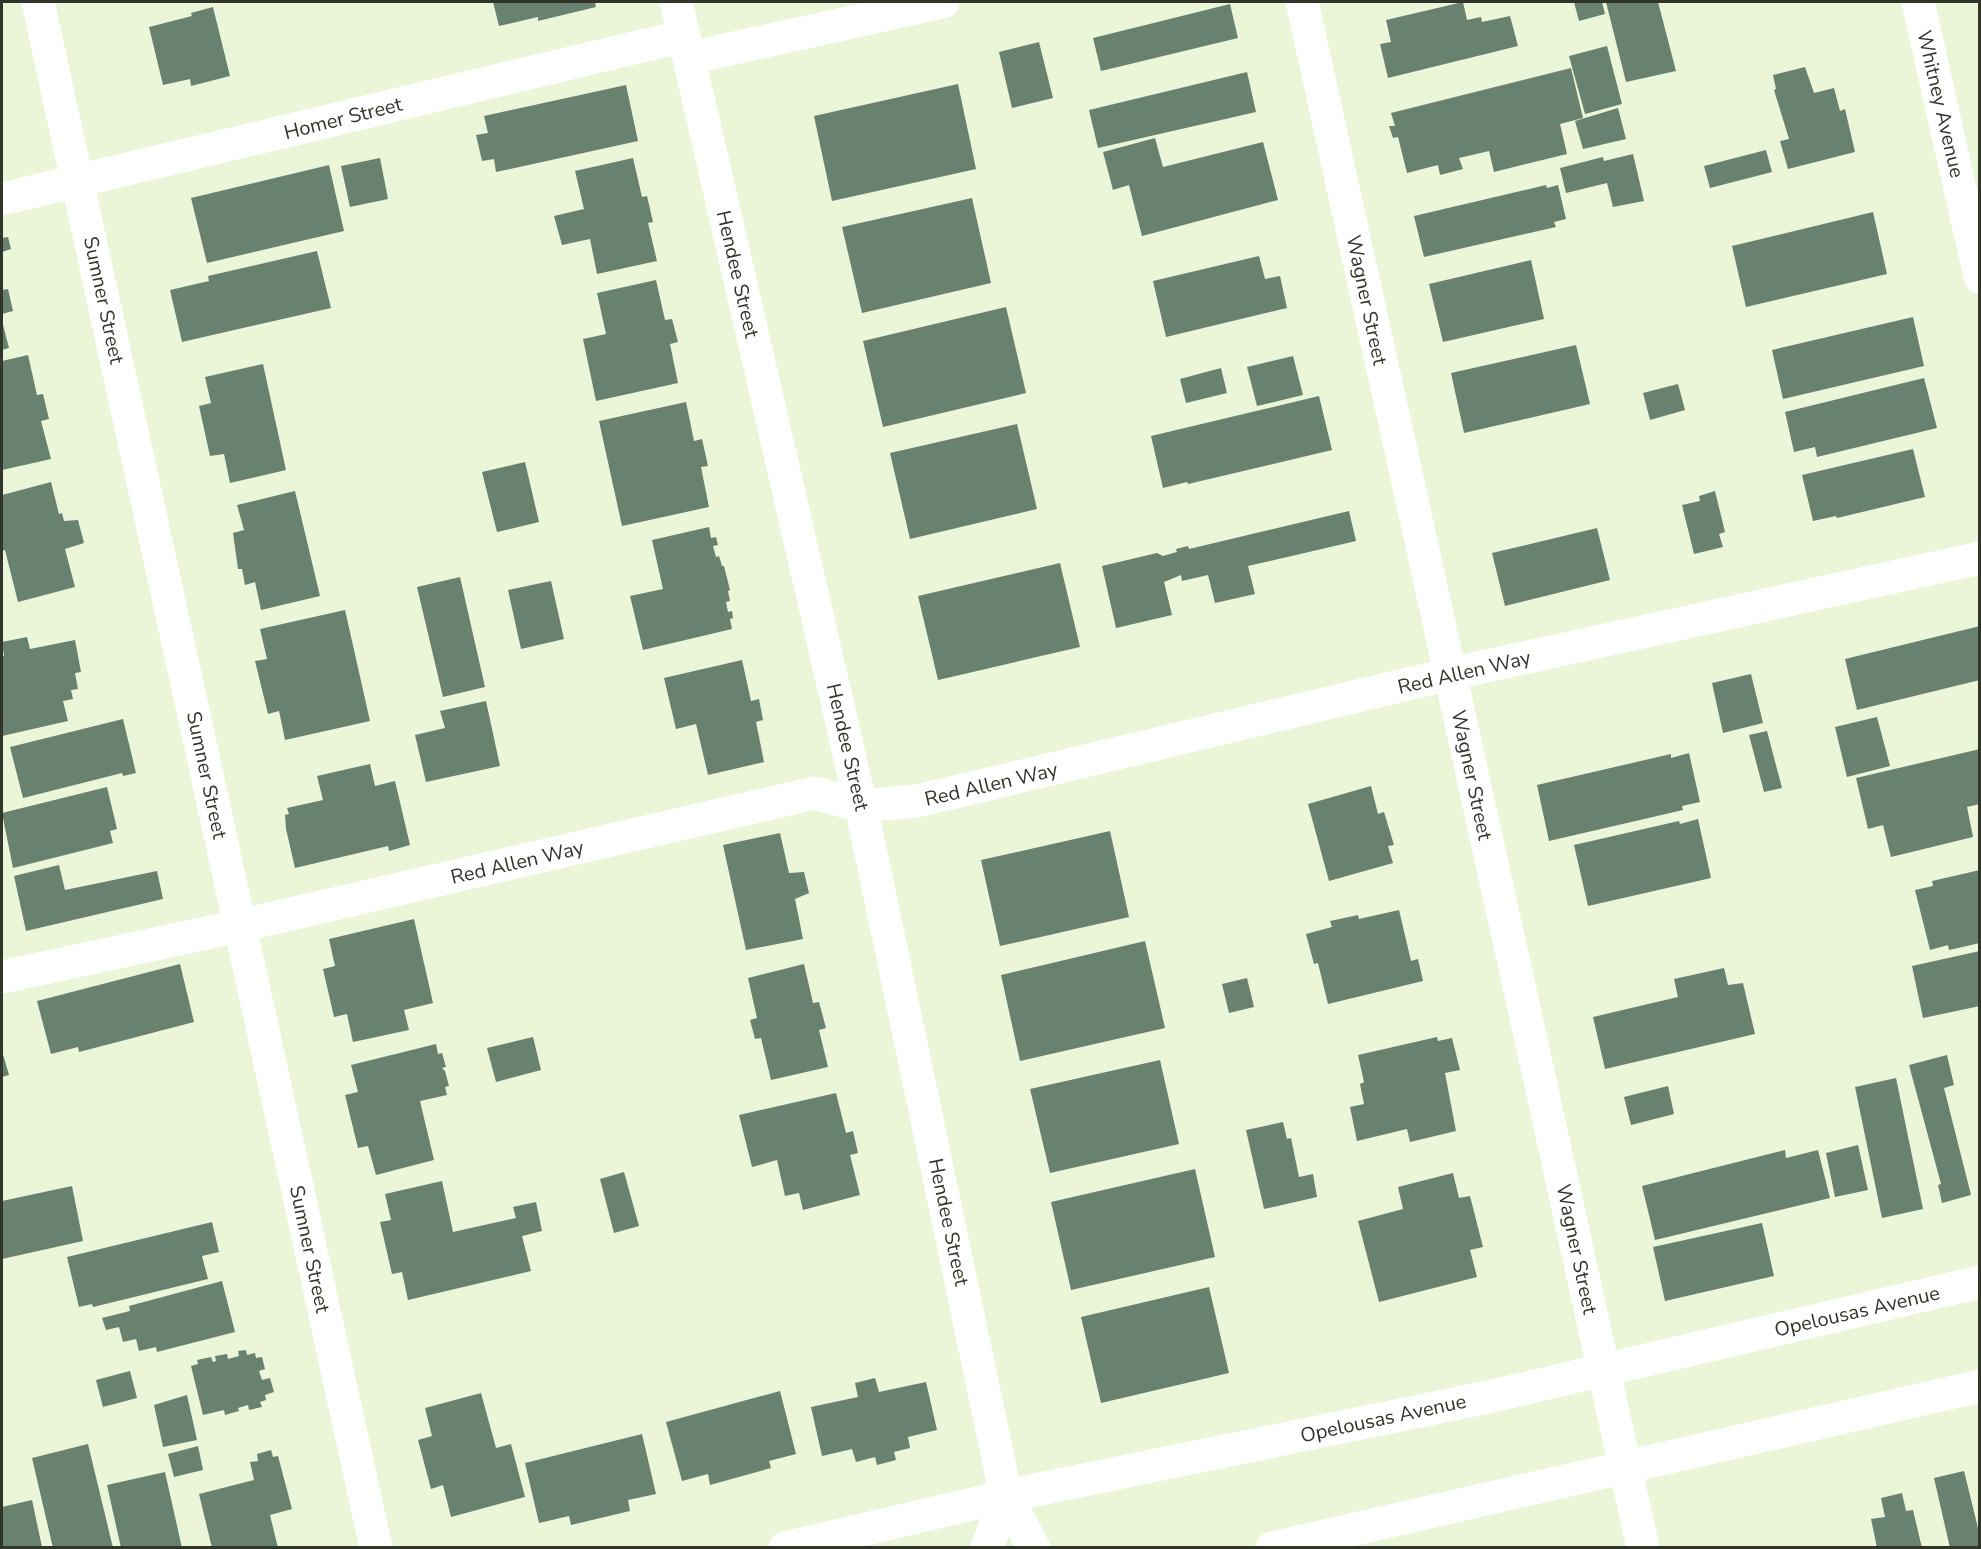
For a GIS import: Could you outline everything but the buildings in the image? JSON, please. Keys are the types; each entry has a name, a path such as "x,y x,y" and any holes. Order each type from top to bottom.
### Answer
{"street":[{"name":"Sumner Street","path":"38,2 376,1548"},
{"name":"Hendee Street","path":"676,2 861,806 1006,1496 1034,1548"},
{"name":"Homer Street","path":"2,199 686,47 943,2"},
{"name":"Wagner Street","path":"1302,2 1643,1548"},
{"name":"Whitney Avenue","path":"1918,2 1980,277"},
{"name":"Red Allen Way","path":"2,977 239,926 815,793 861,806 917,801 1450,674 1980,558"},
{"name":"Opelousas Avenue","path":"785,1548 1006,1496 1488,1397 1980,1282"},
{"path":"1272,1548 1980,1386"},
{"path":"987,1548 1006,1496"}]}
